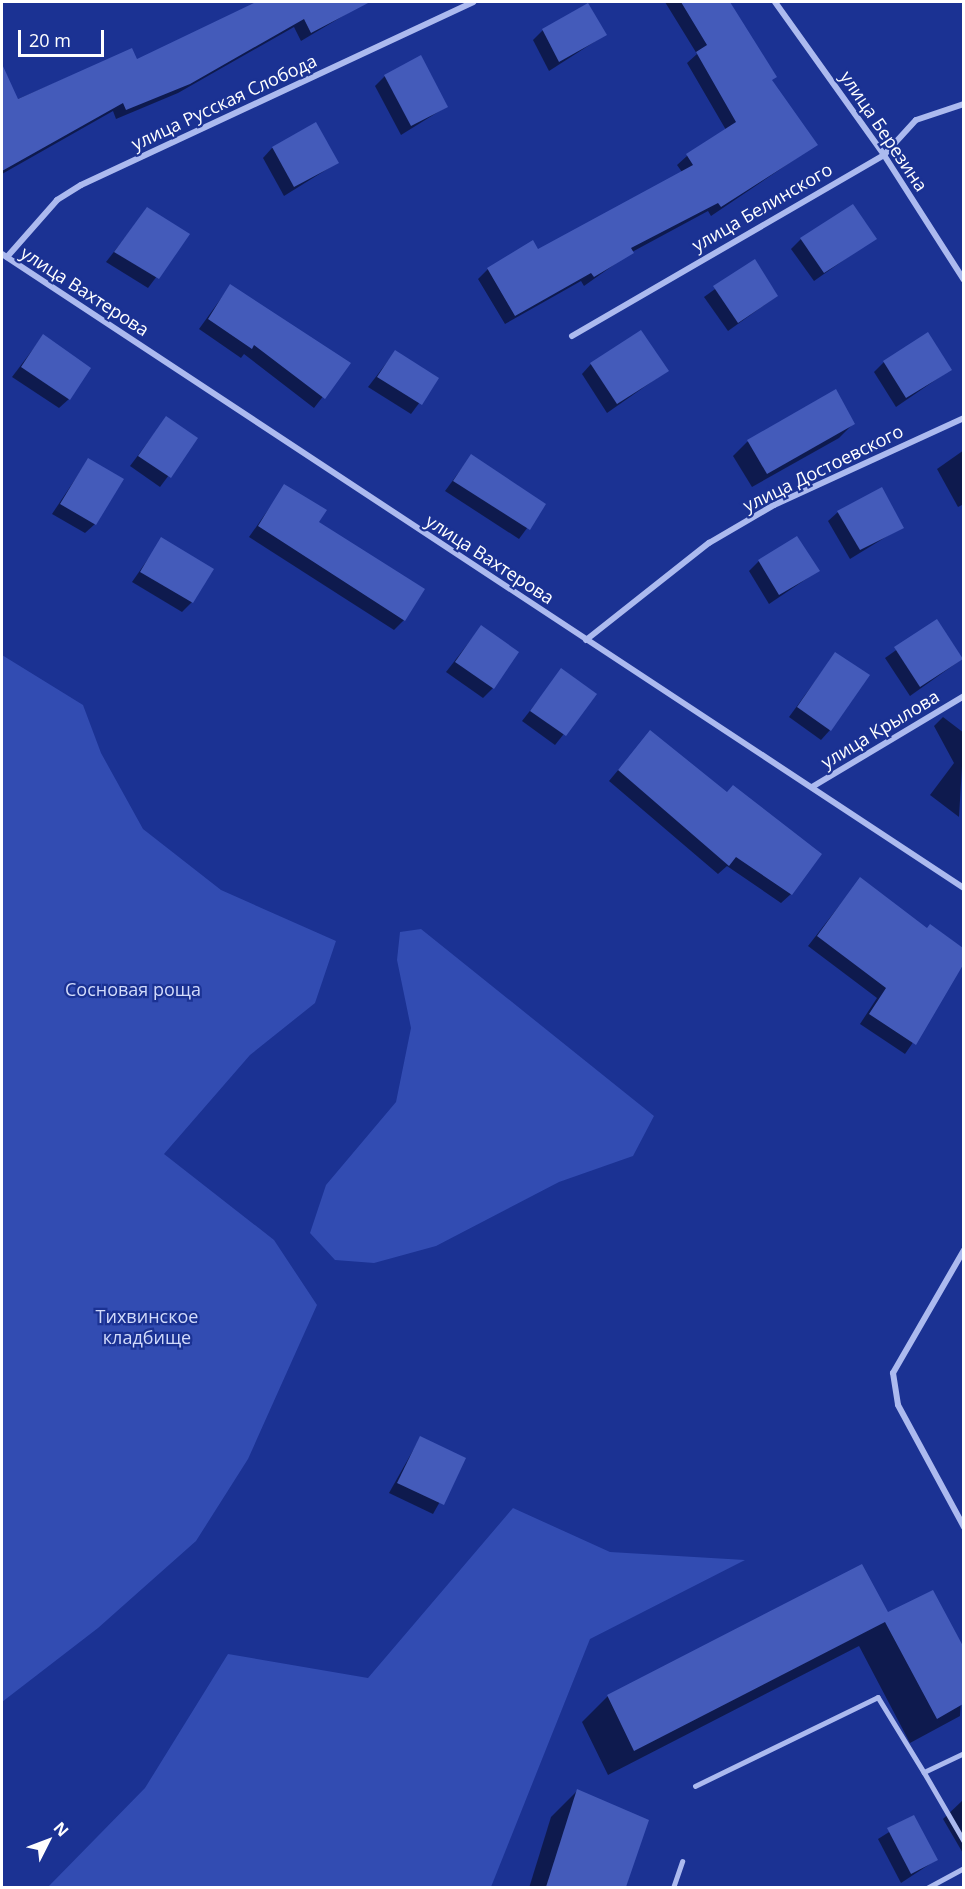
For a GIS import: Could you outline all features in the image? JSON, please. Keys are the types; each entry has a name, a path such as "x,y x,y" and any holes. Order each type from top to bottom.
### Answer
{"street":[{"name":"улица Русская Слобода","path":"4,255 57,200 81,185 473,2"},
{"name":"улица Березина","path":"775,2 884,155 963,280"},
{"name":"улица Белинского","path":"572,336 884,155 916,120 963,104"},
{"name":"улица Вахтерова","path":"4,255 963,888"},
{"name":"улица Достоевского","path":"586,640 710,543 774,505 963,418"},
{"name":"улица Крылова","path":"812,787 963,696"},
{"path":"963,1250 893,1373 898,1405 963,1527"}],"lane":[{"path":"695,1786 878,1696 963,1841"},
{"path":"924,1772 963,1753"},
{"path":"674,1887 682,1862"},
{"path":"927,1887 963,1869"}],"green space":[{"path":"2,655 83,705 101,753 143,829 221,890 336,941 315,1003 250,1055 164,1154 274,1240 317,1305 248,1459 196,1541 98,1628 2,1702"},
{"path":"421,929 654,1116 633,1156 559,1182 436,1246 374,1263 335,1260 310,1233 326,1185 396,1102 411,1028 397,960 400,932"},
{"path":"513,1508 610,1552 745,1560 590,1639 491,1887 48,1887 145,1788 228,1654 368,1678"}],"building":[{"path":"256,2 370,2 311,33 304,19 190,84 126,110 123,103 2,171 2,64 18,99 132,48 137,59"},
{"path":"681,2 730,2 777,77 772,80 818,145 721,207 718,203 631,248 634,253 594,277 591,273 515,316 487,268 533,240 538,249 693,165 686,154 736,122 696,52 707,45"},
{"path":"588,3 607,35 559,62 542,29"},
{"path":"421,55 448,107 411,126 384,75"},
{"path":"316,122 339,163 294,187 272,147"},
{"path":"853,204 877,239 824,273 800,238"},
{"path":"147,207 190,234 159,279 114,252"},
{"path":"755,259 778,296 738,323 713,286"},
{"path":"230,284 351,363 325,399 254,345 252,349 208,319"},
{"path":"641,330 669,371 617,404 590,363"},
{"path":"928,332 952,370 906,398 883,361"},
{"path":"43,334 91,368 70,400 21,367"},
{"path":"395,350 439,378 422,405 377,377"},
{"path":"836,389 855,424 767,474 747,440"},
{"path":"166,416 198,438 171,478 138,456"},
{"path":"471,454 546,504 530,530 453,481"},
{"path":"88,458 124,479 96,525 60,504"},
{"path":"284,484 327,510 319,522 425,589 405,621 258,526"},
{"path":"882,487 904,528 860,550 837,511"},
{"path":"797,536 820,571 779,595 758,560"},
{"path":"161,537 214,569 193,603 140,572"},
{"path":"937,619 963,659 920,687 894,647"},
{"path":"481,625 519,652 494,689 455,662"},
{"path":"835,652 870,675 831,731 797,707"},
{"path":"561,668 597,694 566,736 530,711"},
{"path":"650,730 727,792 733,785 822,854 792,895 736,857 729,866 618,770"},
{"path":"860,877 927,928 930,924 963,948 963,965 916,1045 869,1014 886,988 817,936"},
{"path":"420,1436 466,1458 444,1505 397,1483"},
{"path":"862,1564 888,1612 933,1590 963,1646 963,1704 937,1719 885,1622 634,1751 607,1695"},
{"path":"577,1789 649,1820 626,1887 546,1887"},
{"path":"914,1815 938,1860 911,1874 887,1828"}],"park label":[{"name":"Сосновая роща","path":"133,989"},
{"name":"Тихвинское кладбище","path":"147,1327"}]}
